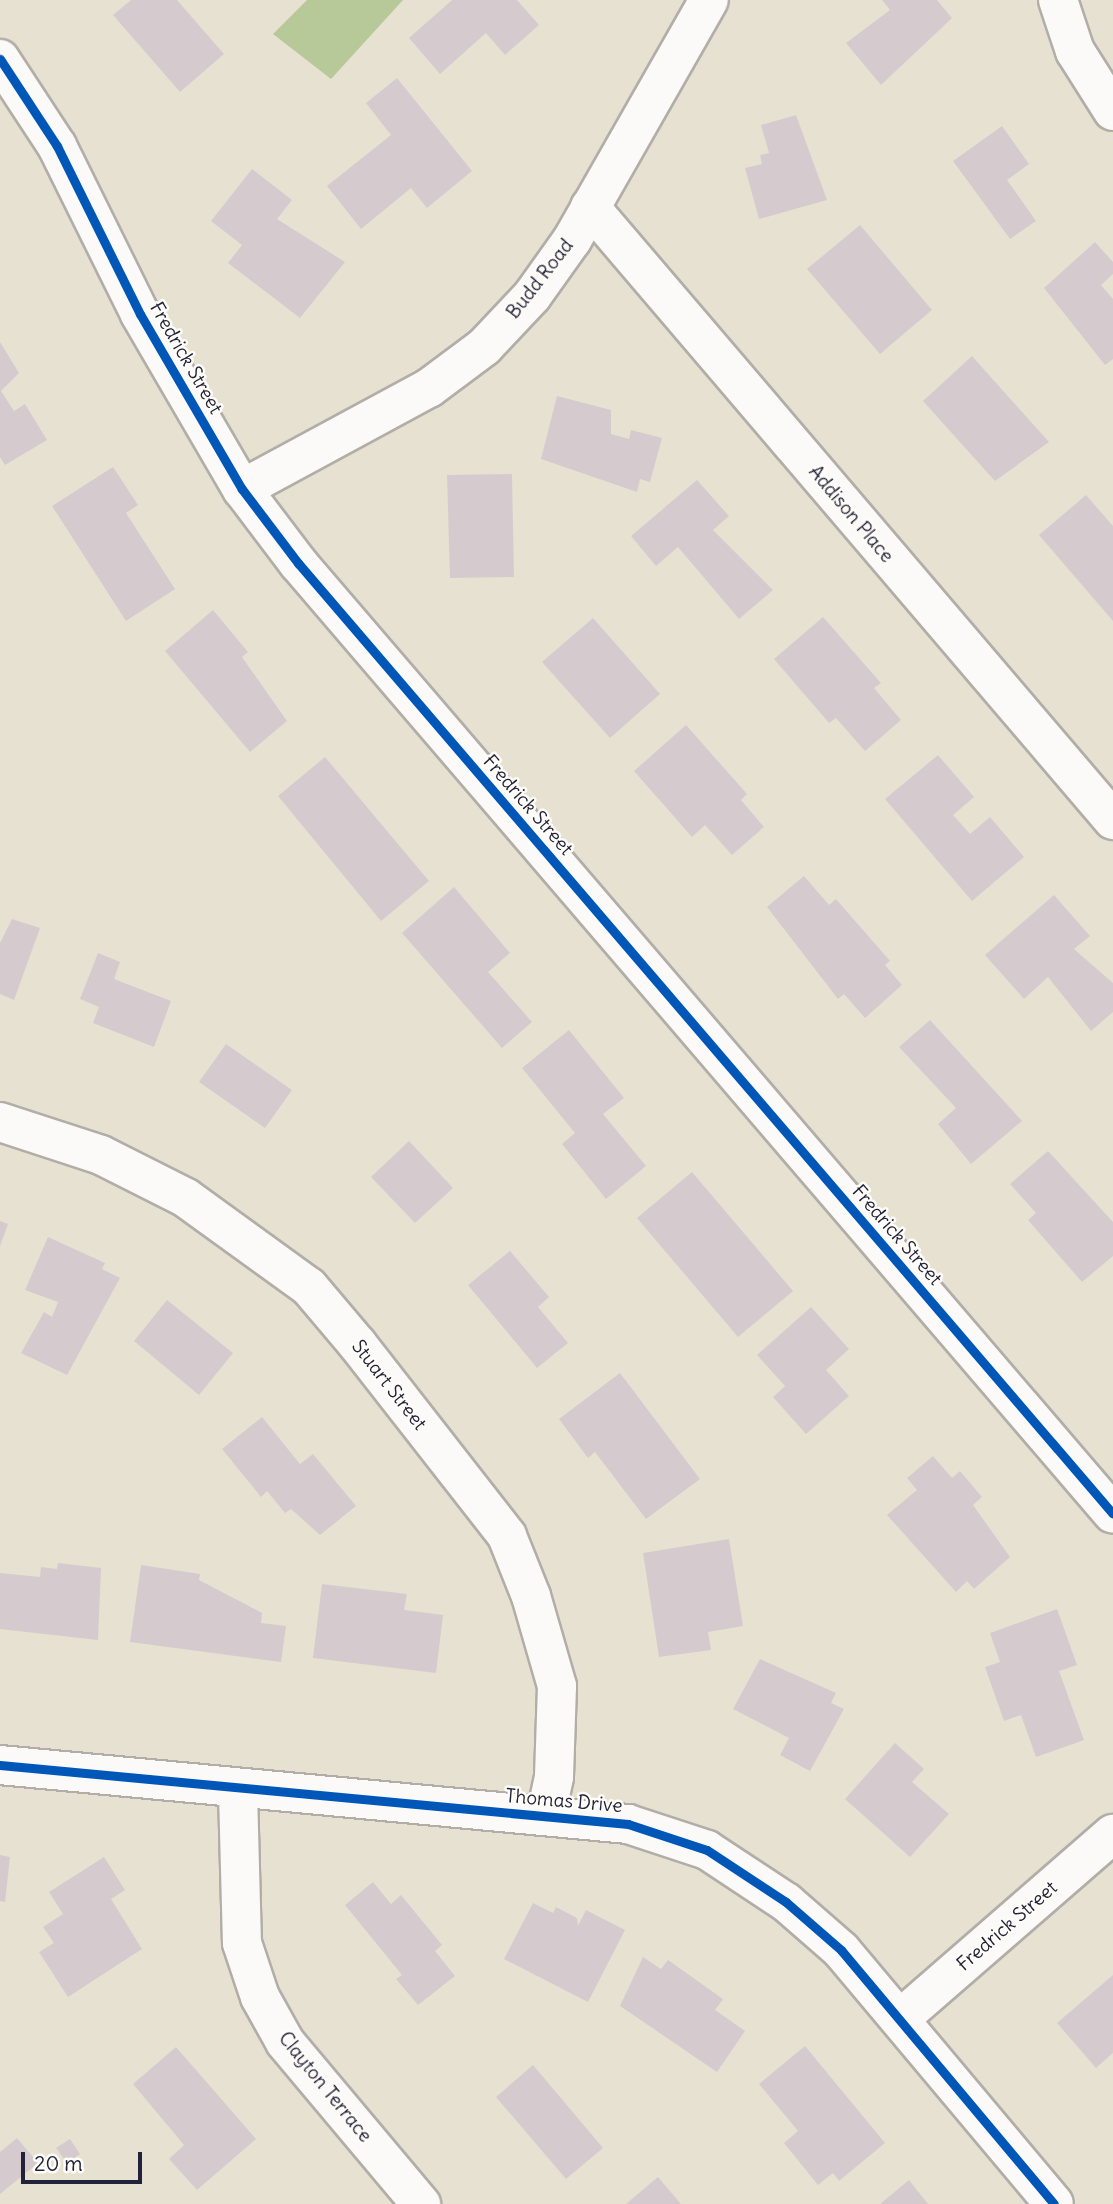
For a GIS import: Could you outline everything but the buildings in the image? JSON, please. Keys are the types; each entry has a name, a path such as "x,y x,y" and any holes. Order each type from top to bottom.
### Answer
{"street":[{"name":"Budd Road","path":"242,489 429,388 484,347 532,296 590,207 709,0"},
{"path":"1058,0 1075,51 1113,111"},
{"name":"Fredrick Street","path":"0,60 57,146 140,314 242,489 298,563 1113,1514"},
{"name":"Addison Place","path":"590,207 1113,820"},
{"name":"Stuart Street","path":"0,1122 101,1155 186,1198 309,1287 358,1345 507,1536 531,1596 557,1686 554,1777 546,1815"},
{"name":"Thomas Drive","path":"0,1765 238,1791 628,1824 708,1850 795,1910 901,2018 1055,2204"},
{"name":"Clayton Terrace","path":"238,1791 242,1943 260,1997 285,2042 421,2204"},
{"name":"Fredrick Street","path":"901,2018 1113,1835"}],"green space":[{"path":"307,0 403,0 331,79 273,34"}],"cycle path":[{"path":"0,59 57,146 140,314 242,489 298,563 1113,1514"},
{"path":"0,1765 628,1824 707,1850 786,1902 841,1950 1054,2204"}]}
